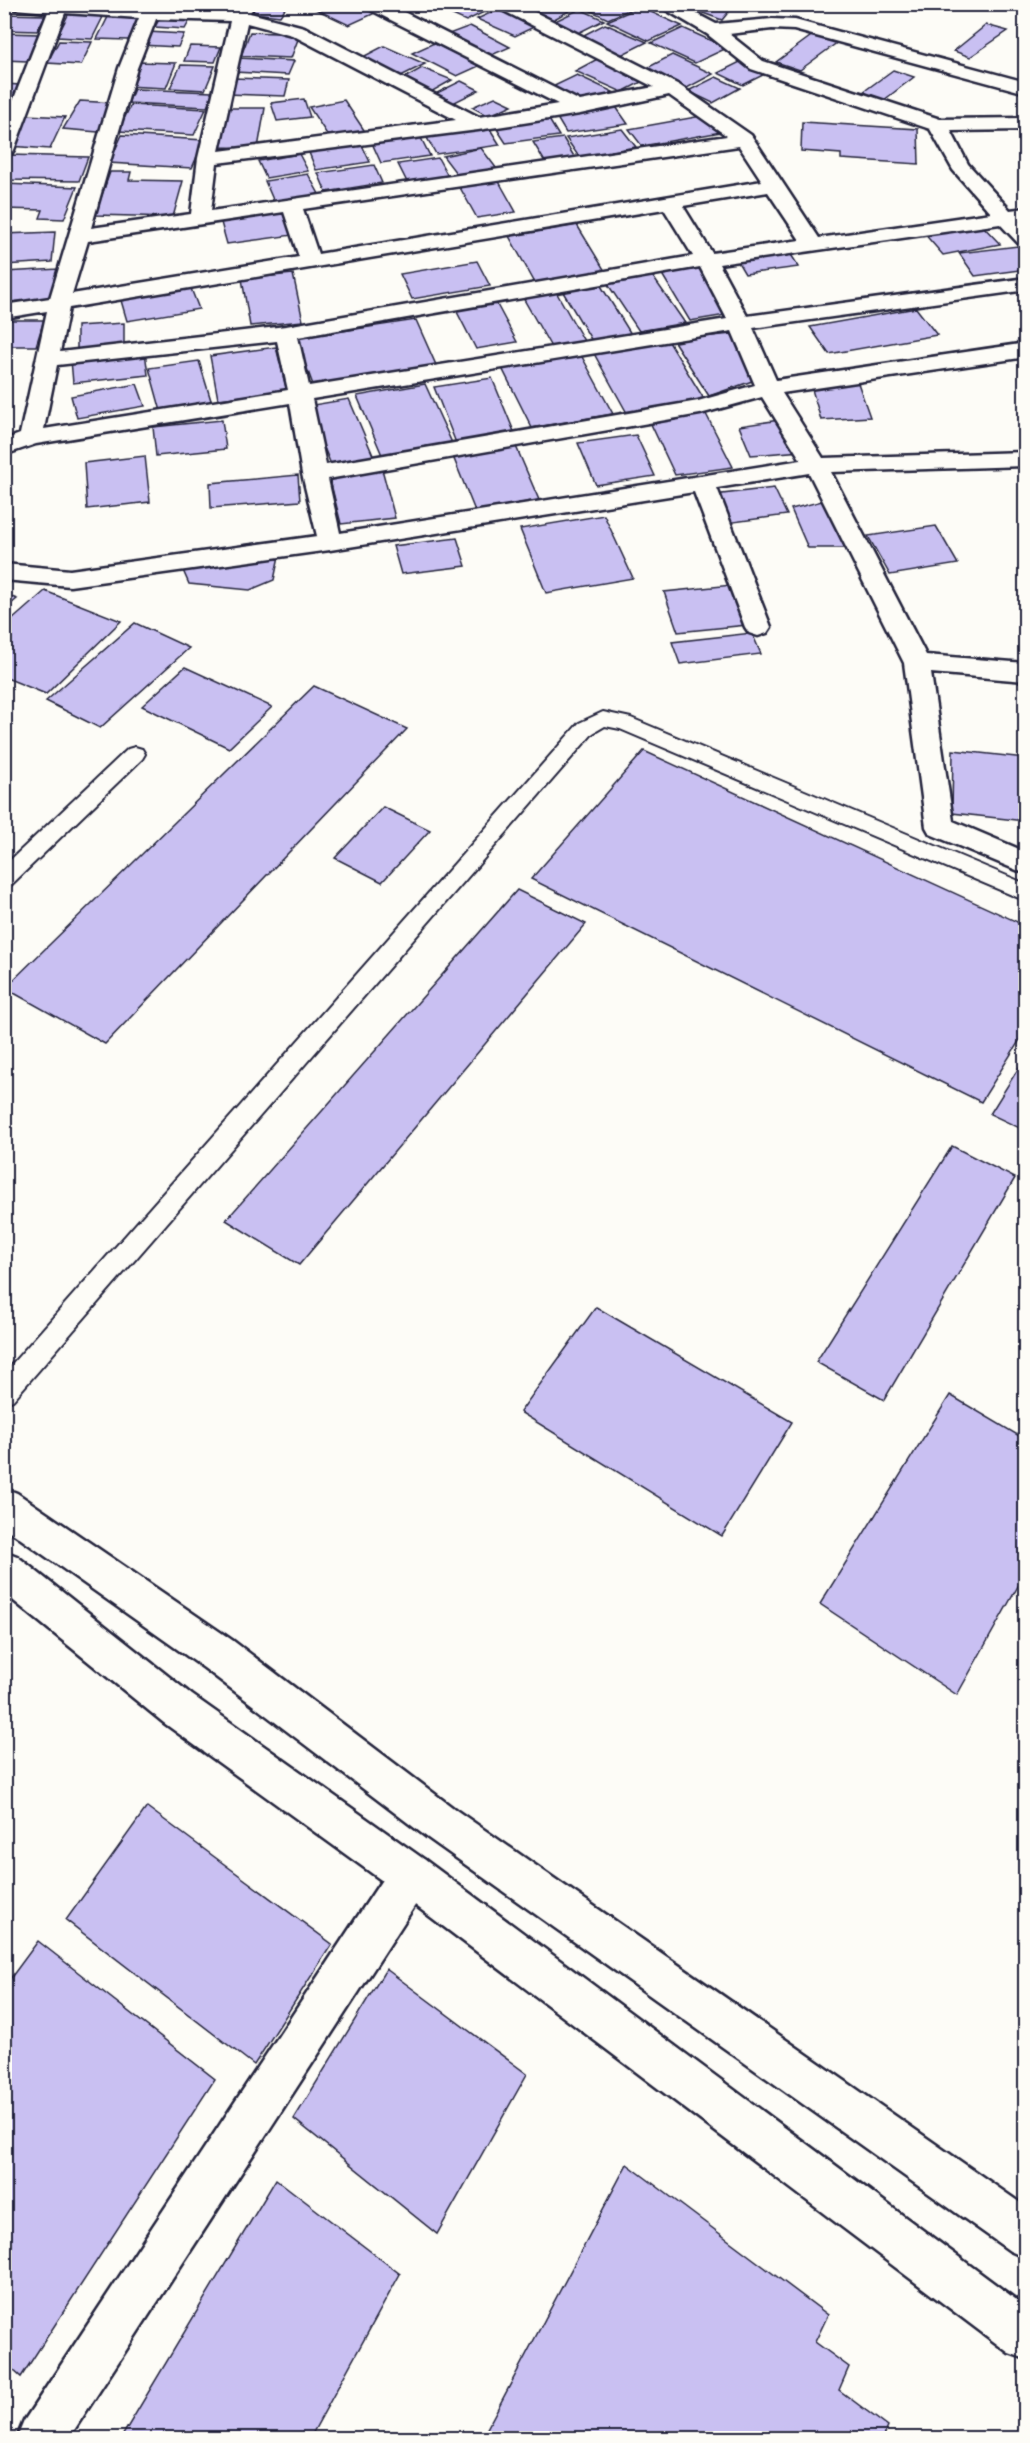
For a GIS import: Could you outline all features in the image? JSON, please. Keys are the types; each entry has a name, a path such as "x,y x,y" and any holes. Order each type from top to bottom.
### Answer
{"street":[{"path":"15,4 243,10 298,31 478,124"},
{"path":"373,4 580,108"},
{"path":"504,4 672,89 744,139 812,243"},
{"path":"664,4 713,30 757,64 938,126 1026,124"},
{"path":"4,150 59,6"},
{"path":"31,438 59,304 128,68 152,8"},
{"path":"200,219 208,158 243,10"},
{"path":"713,30 772,24 795,25 1026,88"},
{"path":"208,158 478,124 580,108 672,89"},
{"path":"938,126 960,166 1002,216 1026,240"},
{"path":"79,236 744,139"},
{"path":"4,312 773,185"},
{"path":"670,202 706,260 740,322 768,388 816,465 917,663 940,827 1026,864"},
{"path":"291,204 311,263"},
{"path":"46,360 286,333 706,260 1026,214"},
{"path":"4,448 31,438 740,322 1026,284"},
{"path":"286,333 301,393 314,474 330,542"},
{"path":"314,474 700,407 768,388 1026,350"},
{"path":"4,572 70,578 330,542 816,465 1026,459"},
{"path":"703,483 758,627"},
{"path":"917,663 1026,672"},
{"path":"4,1505 218,1654 442,1824 1026,2235"},
{"path":"4,1569 178,1709 410,1875 1026,2336"},
{"path":"41,2439 410,1875"}],"lane":[{"path":"4,1392 586,728 603,719 624,723 1026,893"},
{"path":"4,879 135,754"}],"building":[{"path":"196,4 232,4 231,8 195,7"},
{"path":"252,4 288,4 280,16 246,12"},
{"path":"317,4 356,4 375,13 349,25 311,7"},
{"path":"381,4 423,4 402,14"},
{"path":"428,4 498,5 466,21"},
{"path":"534,4 571,4 576,7 549,22 521,12"},
{"path":"584,4 634,4 638,6 608,19 581,6"},
{"path":"679,4 735,4 722,20"},
{"path":"640,7 682,26 649,41 607,21"},
{"path":"501,8 538,25 515,36 477,19"},
{"path":"580,9 604,20 574,35 549,24"},
{"path":"69,13 104,15 92,39 57,37"},
{"path":"4,14 45,15 37,31 4,30"},
{"path":"161,16 191,18 185,29 155,27"},
{"path":"108,17 139,19 128,40 97,39"},
{"path":"605,24 647,42 619,56 578,38"},
{"path":"986,25 1008,31 970,57 954,51"},
{"path":"470,26 510,47 487,57 446,35"},
{"path":"683,28 727,48 695,63 651,43"},
{"path":"147,32 184,34 178,47 140,45"},
{"path":"250,32 300,34 291,58 241,56"},
{"path":"4,33 39,34 27,61 4,60"},
{"path":"814,34 838,42 800,70 776,62"},
{"path":"59,41 92,42 81,65 47,63"},
{"path":"434,43 479,66 457,76 412,53"},
{"path":"190,46 221,47 215,62 184,61"},
{"path":"384,46 425,64 397,78 357,60"},
{"path":"672,55 713,74 687,88 645,69"},
{"path":"601,57 649,78 622,92 575,71"},
{"path":"239,58 294,61 288,75 234,72"},
{"path":"742,61 767,73 743,85 718,73"},
{"path":"136,62 176,63 166,88 125,86"},
{"path":"181,65 215,66 205,90 170,88"},
{"path":"422,68 452,80 429,93 399,81"},
{"path":"893,70 914,77 884,100 863,92"},
{"path":"577,75 613,92 585,106 550,88"},
{"path":"716,77 740,88 713,103 688,91"},
{"path":"232,78 289,80 285,96 227,94"},
{"path":"461,81 479,90 451,104 433,95"},
{"path":"4,84 20,85 8,108 4,108"},
{"path":"134,89 213,92 207,107 128,103"},
{"path":"495,97 512,105 488,116 472,107"},
{"path":"304,99 310,117 277,121 271,103"},
{"path":"344,100 366,133 330,139 309,107"},
{"path":"80,101 114,103 98,132 63,129"},
{"path":"614,104 628,124 566,133 554,113"},
{"path":"131,105 206,109 194,135 118,131"},
{"path":"225,108 265,108 258,148 217,147"},
{"path":"26,115 65,117 50,149 9,146"},
{"path":"707,115 721,132 642,146 629,129"},
{"path":"548,118 559,136 506,143 495,126"},
{"path":"802,122 918,129 919,164 841,159 841,154 801,151"},
{"path":"488,126 500,145 436,154 426,136"},
{"path":"622,129 636,147 579,157 566,138"},
{"path":"122,135 204,140 192,168 109,163"},
{"path":"420,136 430,156 381,163 372,143"},
{"path":"563,138 575,158 545,162 533,142"},
{"path":"361,143 370,162 316,170 308,150"},
{"path":"481,148 497,169 459,177 443,156"},
{"path":"299,154 308,171 266,178 258,161"},
{"path":"9,155 88,157 79,181 4,180 4,167"},
{"path":"438,158 449,178 408,184 398,164"},
{"path":"374,165 382,183 326,192 318,173"},
{"path":"110,172 131,172 129,180 183,181 173,217 95,215"},
{"path":"308,174 319,194 274,202 265,181"},
{"path":"497,178 516,212 477,218 458,184"},
{"path":"4,184 77,187 64,219 40,218 43,210 4,209"},
{"path":"285,211 293,235 227,244 220,219"},
{"path":"978,221 1000,244 943,255 922,231"},
{"path":"577,225 605,271 535,283 509,236"},
{"path":"55,232 52,262 4,265 4,234"},
{"path":"1018,246 1026,255 1026,269 975,276 959,253"},
{"path":"788,250 799,267 745,274 735,257"},
{"path":"477,261 490,286 412,299 400,274"},
{"path":"701,265 732,314 690,321 660,271"},
{"path":"59,269 55,300 4,302 4,272"},
{"path":"293,274 303,321 250,326 242,279"},
{"path":"651,274 685,323 639,331 607,283"},
{"path":"598,281 631,334 592,341 560,287"},
{"path":"190,286 199,309 127,321 120,297"},
{"path":"555,290 584,341 551,347 522,296"},
{"path":"495,301 517,342 476,349 455,308"},
{"path":"916,308 937,335 829,354 810,327"},
{"path":"4,320 44,320 36,346 4,346"},
{"path":"416,320 436,365 313,385 296,338"},
{"path":"124,323 124,350 77,353 77,326"},
{"path":"732,334 758,379 709,396 673,340"},
{"path":"666,337 704,399 627,413 592,350"},
{"path":"276,347 287,391 218,399 210,356"},
{"path":"145,352 148,375 73,383 71,360"},
{"path":"581,355 613,414 532,428 502,368"},
{"path":"199,361 213,407 162,415 149,368"},
{"path":"492,378 515,434 456,443 434,387"},
{"path":"858,383 870,417 821,420 811,386"},
{"path":"137,384 145,406 77,418 71,396"},
{"path":"425,384 452,443 382,455 357,396"},
{"path":"349,399 375,460 332,467 307,406"},
{"path":"706,414 733,467 675,475 650,422"},
{"path":"786,419 802,451 751,455 739,426"},
{"path":"222,420 226,449 156,456 153,427"},
{"path":"636,435 655,476 596,485 578,443"},
{"path":"515,444 539,500 475,511 452,454"},
{"path":"145,456 150,502 87,509 84,463"},
{"path":"382,469 395,518 341,524 329,476"},
{"path":"298,475 300,501 211,508 210,483"},
{"path":"774,488 787,515 726,523 714,495"},
{"path":"822,501 847,548 808,548 791,509"},
{"path":"604,515 633,578 546,593 520,529"},
{"path":"936,526 958,564 890,575 868,536"},
{"path":"457,538 466,566 401,574 393,546"},
{"path":"279,556 274,580 250,590 189,584 182,568"},
{"path":"732,585 747,625 678,632 664,592"},
{"path":"45,591 121,621 46,694 4,677 4,627"},
{"path":"4,594 17,599 4,610"},
{"path":"135,623 189,648 100,728 46,701"},
{"path":"752,633 761,654 680,664 672,642"},
{"path":"185,667 272,707 229,748 142,706"},
{"path":"314,686 407,729 105,1044 5,988"},
{"path":"953,750 1026,758 1026,821 952,813"},
{"path":"644,751 1026,926 1026,1030 981,1102 531,879"},
{"path":"383,807 430,830 382,882 335,858"},
{"path":"517,890 586,924 299,1265 226,1220"},
{"path":"1026,1056 1026,1131 990,1114"},
{"path":"952,1146 1015,1178 884,1400 816,1362"},
{"path":"596,1307 792,1422 722,1536 520,1412"},
{"path":"950,1395 1026,1440 1026,1572 957,1695 820,1604"},
{"path":"147,1807 332,1944 254,2065 66,1920"},
{"path":"38,1941 215,2079 21,2377 4,2362 4,1987"},
{"path":"386,1969 527,2074 437,2234 294,2119"},
{"path":"627,2164 828,2315 815,2342 849,2367 839,2390 888,2427 883,2438 482,2438"},
{"path":"276,2179 400,2274 310,2438 121,2438"}]}
